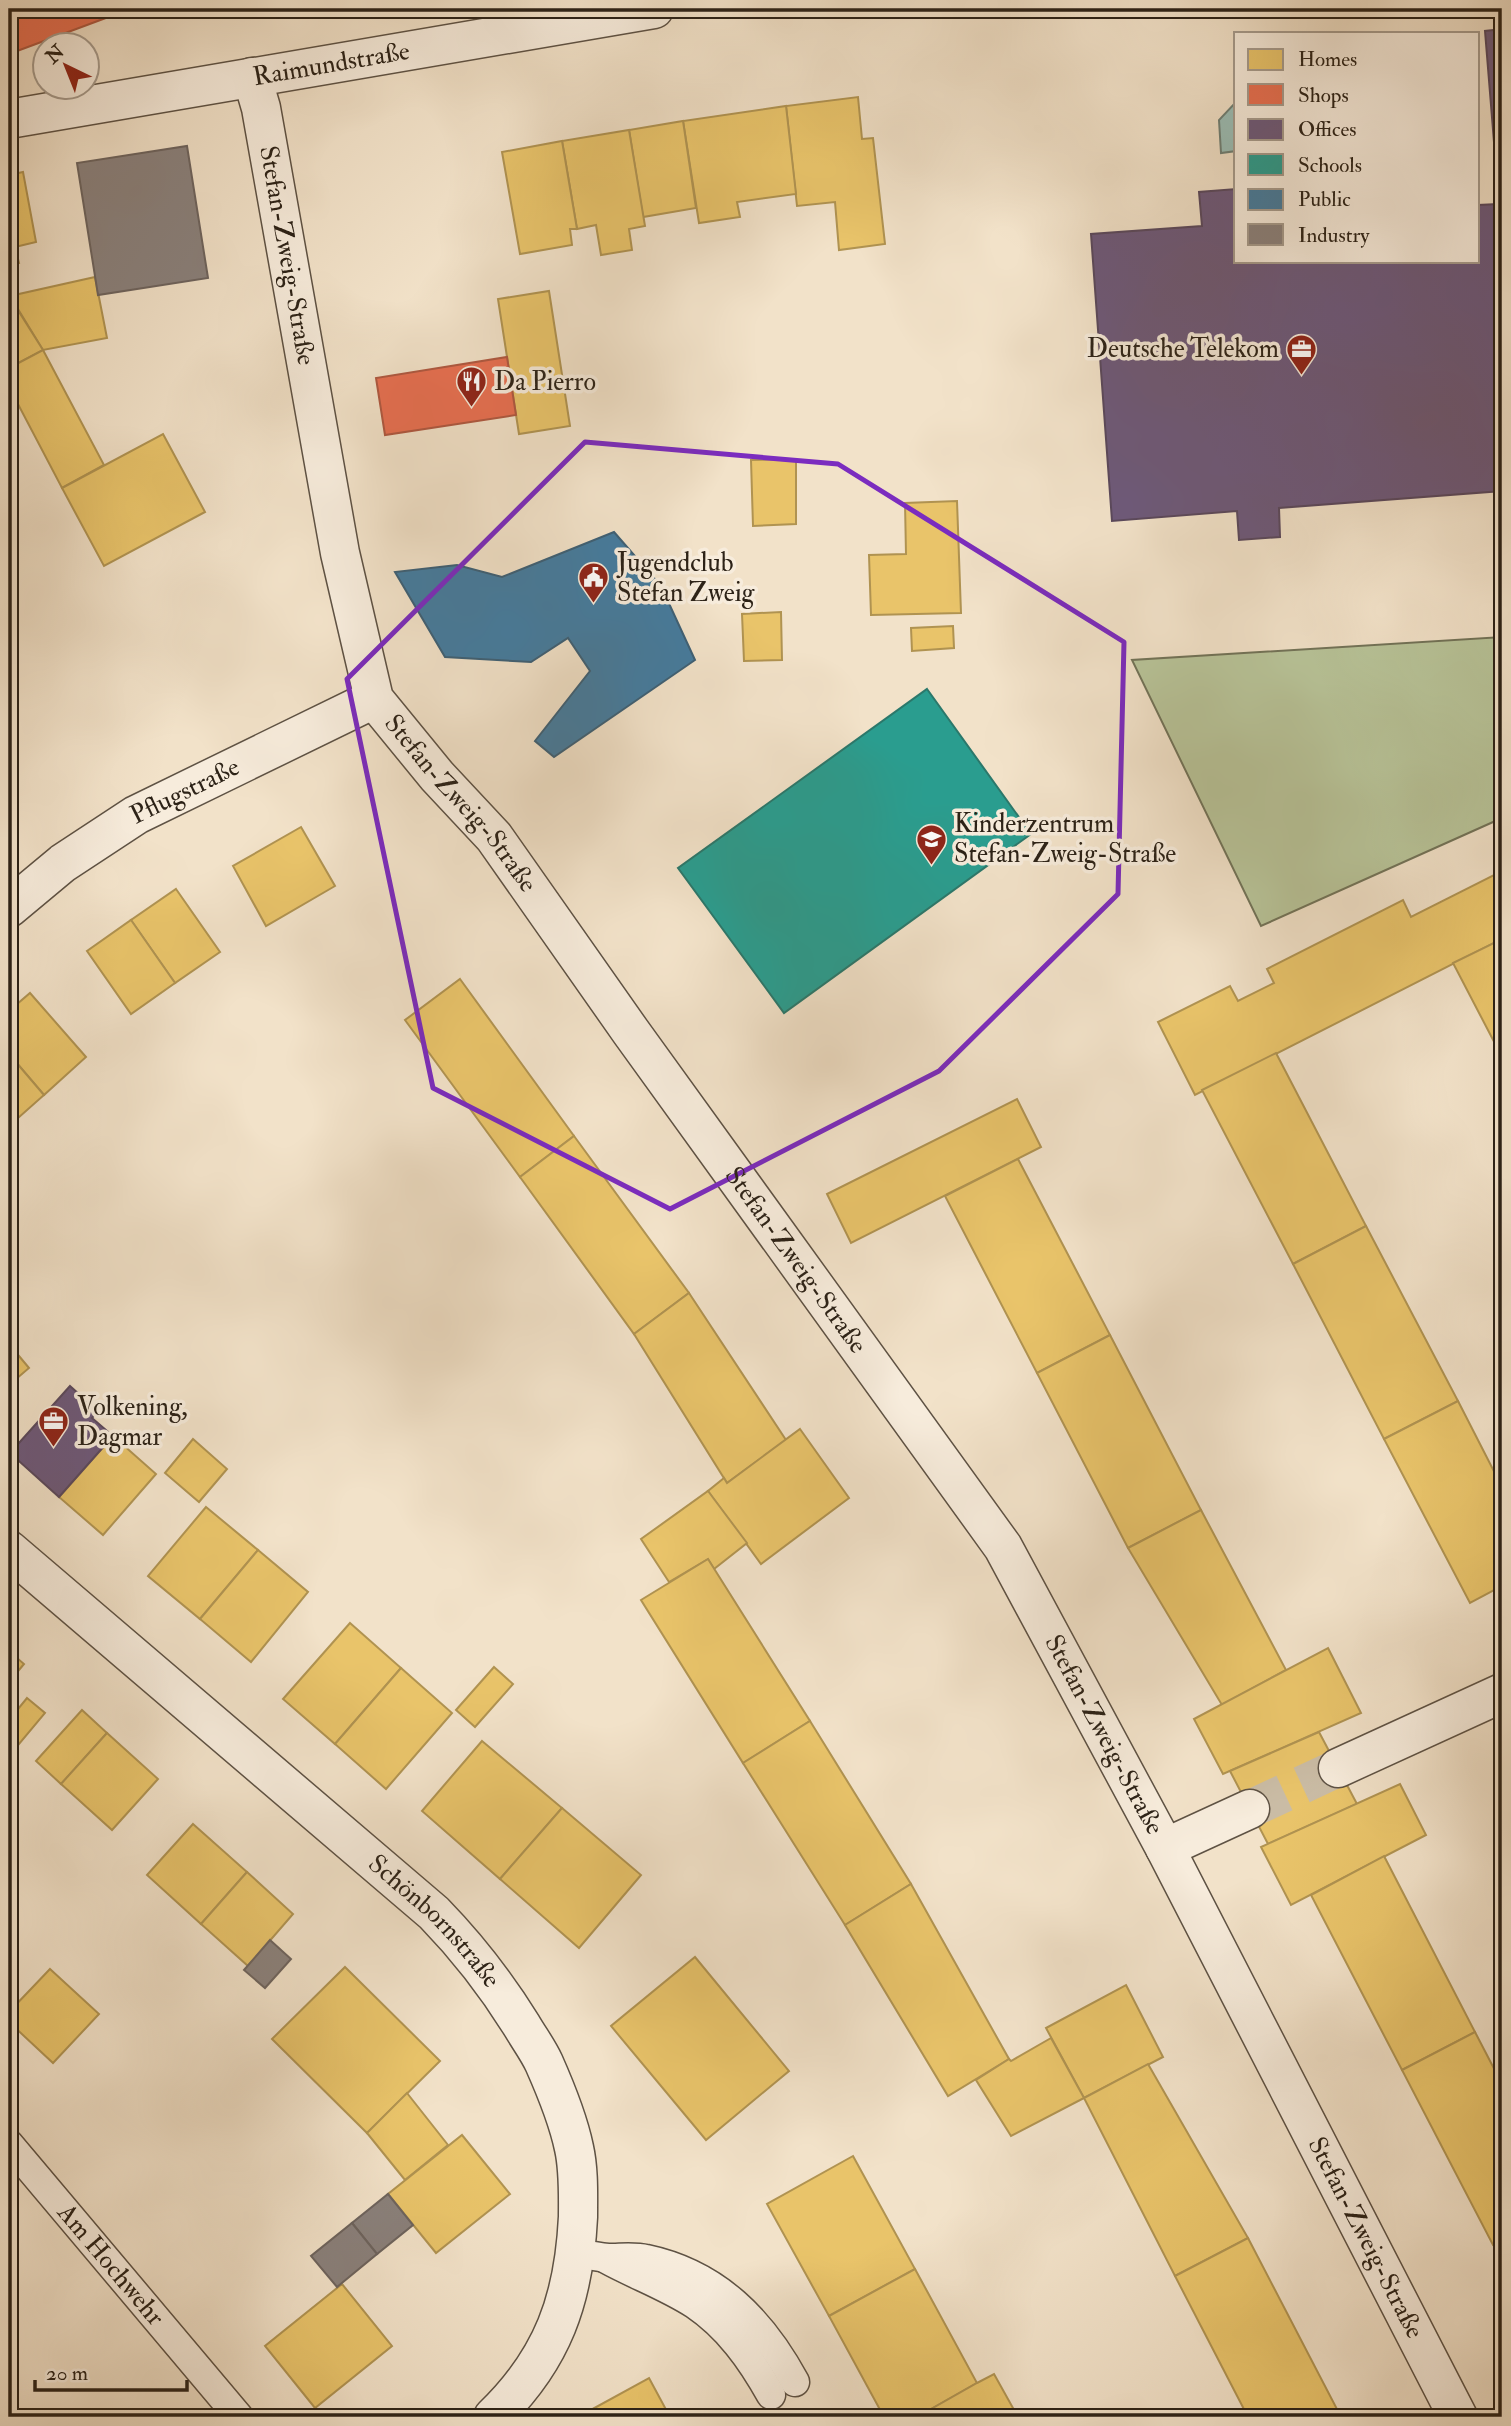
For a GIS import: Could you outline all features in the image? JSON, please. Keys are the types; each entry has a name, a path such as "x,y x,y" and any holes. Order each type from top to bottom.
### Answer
{"street":[{"name":"Raimundstraße","path":"9,119 654,9"},
{"name":"Stefan-Zweig-Straße","path":"253,77 263,118 340,553 374,699 437,776 494,837 631,1032 1003,1547 1165,1848 1458,2417"},
{"name":"Pflugstraße","path":"9,908 63,863 136,815 374,699"},
{"name":"Schönbornstraße","path":"9,1550 434,1913 469,1950 500,1991 543,2060 561,2104 574,2149 578,2199 590,2255 539,2361 511,2400 493,2417"},
{"path":"1338,1768 1502,1693"},
{"path":"1165,1848 1250,1809"}],"lane":[{"name":"Am Hochwehr","path":"9,2144 239,2417"},
{"path":"590,2255 643,2258 678,2269 708,2284 740,2306 769,2338 796,2382"},
{"path":"590,2255 676,2294 706,2312 743,2351 771,2395"}],"highlighted area":[{"path":"585,442 838,464 1124,642 1118,894 939,1071 670,1209 433,1088 347,679"}],"green space":[{"path":"1502,637 1502,818 1261,926 1132,660"}],"water":[{"path":"1234,104 1234,151 1221,153 1219,120"}],"building: Homes":[{"path":"858,97 862,139 873,138 885,244 839,250 835,202 797,206 786,106"},
{"path":"786,106 796,194 737,202 740,217 699,223 683,121"},
{"path":"683,121 696,208 643,217 629,130"},
{"path":"629,130 645,226 629,229 632,250 601,255 596,225 577,229 562,141"},
{"path":"562,141 577,229 570,229 572,245 520,254 502,152"},
{"path":"23,172 36,242 15,247 19,263 9,265 9,175"},
{"path":"95,277 107,338 43,350 10,296"},
{"path":"549,291 570,426 519,434 498,299"},
{"path":"9,296 43,350 9,368"},
{"path":"43,350 104,465 62,488 9,387 9,368"},
{"path":"163,434 205,512 104,566 62,488"},
{"path":"796,459 796,524 753,526 751,460"},
{"path":"957,501 961,613 871,615 869,555 906,554 905,503"},
{"path":"781,612 782,660 744,661 742,614"},
{"path":"953,626 954,648 912,651 911,628"},
{"path":"301,827 335,886 266,926 233,866"},
{"path":"1494,875 1502,891 1502,939 1195,1095 1158,1022 1230,986 1238,1001 1274,983 1267,969 1403,900 1411,917"},
{"path":"176,889 220,952 175,983 131,920"},
{"path":"131,920 175,983 131,1014 87,951"},
{"path":"1502,939 1502,1057 1453,963"},
{"path":"460,979 574,1136 520,1177 405,1020"},
{"path":"30,993 86,1057 44,1095 9,1054 9,1011"},
{"path":"1276,1053 1366,1226 1293,1264 1202,1090"},
{"path":"9,1054 44,1095 9,1126"},
{"path":"1017,1099 1041,1147 851,1243 827,1194"},
{"path":"574,1136 689,1293 634,1334 520,1177"},
{"path":"1018,1159 1110,1335 1037,1373 945,1196"},
{"path":"1366,1226 1458,1401 1384,1439 1293,1264"},
{"path":"689,1293 786,1440 727,1483 634,1334"},
{"path":"1110,1335 1201,1510 1128,1548 1037,1373"},
{"path":"9,1344 29,1368 9,1385"},
{"path":"1458,1401 1502,1487 1502,1586 1470,1603 1384,1439"},
{"path":"800,1429 849,1498 761,1564 708,1491 724,1478 727,1483"},
{"path":"113,1436 156,1474 103,1535 59,1497"},
{"path":"193,1439 227,1469 199,1502 165,1473"},
{"path":"708,1491 747,1543 714,1569 708,1559 669,1582 641,1539"},
{"path":"206,1507 258,1550 200,1619 148,1576"},
{"path":"1201,1510 1286,1670 1222,1705 1128,1548"},
{"path":"258,1550 308,1592 251,1662 200,1619"},
{"path":"708,1559 810,1721 743,1763 641,1600"},
{"path":"350,1623 401,1668 335,1744 283,1699"},
{"path":"1328,1648 1361,1713 1223,1774 1194,1719"},
{"path":"9,1651 24,1664 9,1682"},
{"path":"494,1667 513,1684 475,1727 456,1710"},
{"path":"401,1668 452,1713 386,1789 335,1744"},
{"path":"27,1698 45,1713 9,1756 9,1720"},
{"path":"82,1710 107,1733 61,1784 36,1761"},
{"path":"810,1721 911,1884 845,1925 743,1763"},
{"path":"1319,1732 1357,1804 1268,1844 1230,1771"},
{"path":"107,1733 158,1779 112,1830 61,1784"},
{"path":"482,1741 562,1808 500,1879 422,1811"},
{"path":"1400,1784 1426,1835 1291,1905 1261,1847"},
{"path":"562,1808 641,1875 579,1948 500,1879"},
{"path":"193,1824 247,1872 201,1924 147,1875"},
{"path":"1384,1856 1475,2032 1402,2070 1311,1895"},
{"path":"247,1872 293,1914 248,1966 201,1924"},
{"path":"911,1884 1009,2059 948,2096 845,1925"},
{"path":"695,1957 789,2071 706,2140 611,2026"},
{"path":"345,1967 440,2061 367,2133 272,2039"},
{"path":"50,1969 99,2014 53,2063 9,2022 9,2012"},
{"path":"1126,1985 1163,2057 1084,2098 1046,2028"},
{"path":"1475,2032 1502,2084 1502,2240 1493,2245 1402,2070"},
{"path":"1051,2038 1084,2098 1011,2136 976,2080 1009,2059 1011,2061"},
{"path":"1148,2064 1248,2238 1175,2276 1084,2098"},
{"path":"407,2093 448,2145 405,2180 367,2133"},
{"path":"462,2135 510,2194 436,2253 388,2194"},
{"path":"853,2156 915,2269 829,2316 767,2204"},
{"path":"1248,2238 1339,2413 1331,2417 1248,2417 1175,2276"},
{"path":"915,2269 977,2383 917,2417 884,2417 829,2316"},
{"path":"342,2284 392,2346 315,2408 265,2346"},
{"path":"994,2374 1018,2417 917,2417 977,2383"},
{"path":"649,2378 670,2417 578,2417"}],"building: Shops":[{"path":"9,9 130,9 68,32 32,32 32,45 9,54"},
{"path":"507,357 516,415 385,435 376,378"}],"building: Offices":[{"name":"Deutsche Telekom","path":"1502,29 1502,491 1279,508 1280,537 1239,540 1237,511 1112,521 1091,234 1202,226 1199,192 1234,189 1234,262 1480,262 1480,205 1499,204 1485,31"},
{"path":"70,1386 98,1411 92,1418 113,1436 59,1497 10,1453"}],"building: Schools":[{"path":"927,689 1031,834 784,1013 678,868"}],"building: Public":[{"path":"614,532 661,586 695,660 554,757 535,741 590,671 568,638 531,662 445,657 395,572 457,565 502,577"}],"building: Industry":[{"path":"187,146 208,278 98,295 77,163"},
{"path":"270,1940 291,1959 265,1988 244,1970"},
{"path":"388,2194 413,2225 377,2254 352,2223"},
{"path":"352,2223 377,2254 337,2287 311,2256"}],"tunnel":[{"path":"1250,1809 1338,1768"}],"place":[{"name":"Deutsche Telekom","path":"1302,376"},
{"name":"Da Pierro","path":"471,409"},
{"name":"Jugendclub Stefan Zweig","path":"594,605"},
{"name":"Kinderzentrum Stefan-Zweig-Straße","path":"931,866"},
{"name":"Volkening, Dagmar","path":"54,1449"}]}
